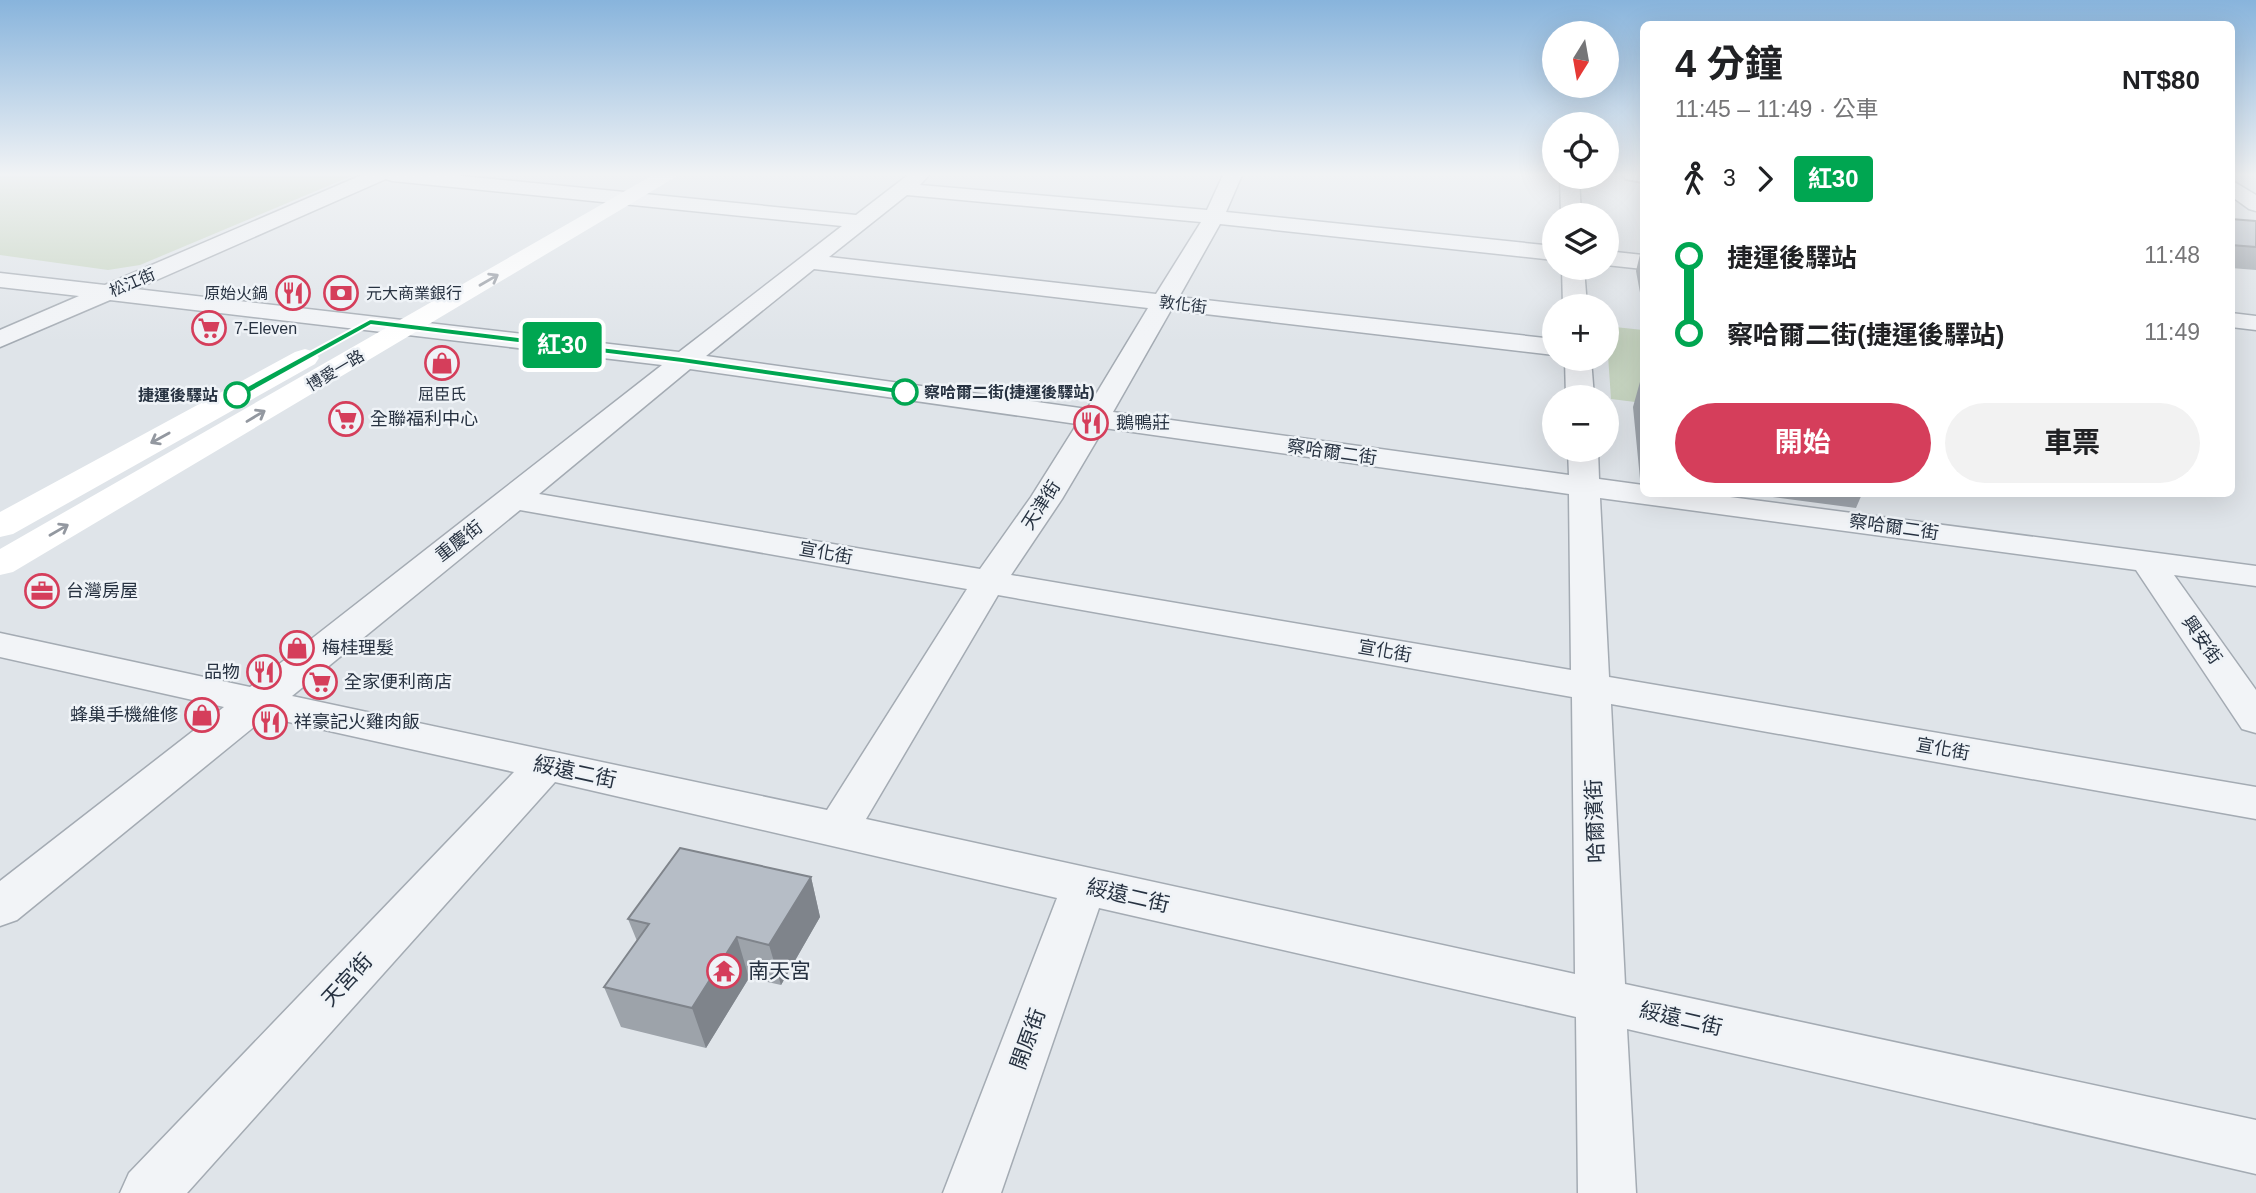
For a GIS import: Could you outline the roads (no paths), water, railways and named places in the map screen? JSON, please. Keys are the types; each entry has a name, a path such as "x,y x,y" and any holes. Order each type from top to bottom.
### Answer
{"main road":[{"name":"博愛一路","path":"0,526 530,231"},
{"name":"博愛一路","path":"0,564 409,327 560,231"}],"street":[{"name":"松江街","path":"0,339 250,231"},
{"name":"重慶街","path":"0,907 513,499 682,360 850,231"},
{"name":"天津街","path":"838,829 989,581 1046,499 1206,231"},
{"path":"1343,231 1542,252"},
{"path":"1619,259 1640,262"},
{"name":"敦化街","path":"811,262 1542,346"},
{"name":"察哈爾二街","path":"0,280 682,360 1094,420 1584,468 1640,477"},
{"path":"2235,320 2256,323"},
{"name":"哈爾濱街","path":"1584,468 1607,1193"},
{"name":"察哈爾二街","path":"1760,497 2147,561 2256,576"},
{"name":"宣化街","path":"513,499 2256,803"},
{"name":"興安街","path":"2147,561 2256,719"},
{"name":"綏遠二街","path":"0,645 838,829 2256,1147"},
{"name":"天宮街","path":"149,1193 545,766"},
{"name":"開原街","path":"972,1193 1084,886"}],"place":[{"name":"原始火鍋","path":"293,293"},
{"name":"元大商業銀行","path":"341,293"},
{"name":"7-Eleven","path":"209,328"},
{"name":"屈臣氏","path":"442,363"},
{"name":"察哈爾二街(捷運後驛站)","path":"905,392"},
{"name":"捷運後驛站","path":"237,395"},
{"name":"全聯福利中心","path":"346,419"},
{"name":"鵝鴨莊","path":"1091,423"},
{"name":"台灣房屋","path":"42,591"},
{"name":"梅桂理髮","path":"297,648"},
{"name":"品物","path":"264,672"},
{"name":"全家便利商店","path":"320,682"},
{"name":"蜂巢手機維修","path":"202,715"},
{"name":"祥豪記火雞肉飯","path":"270,722"},
{"name":"南天宮","path":"724,971"}]}
